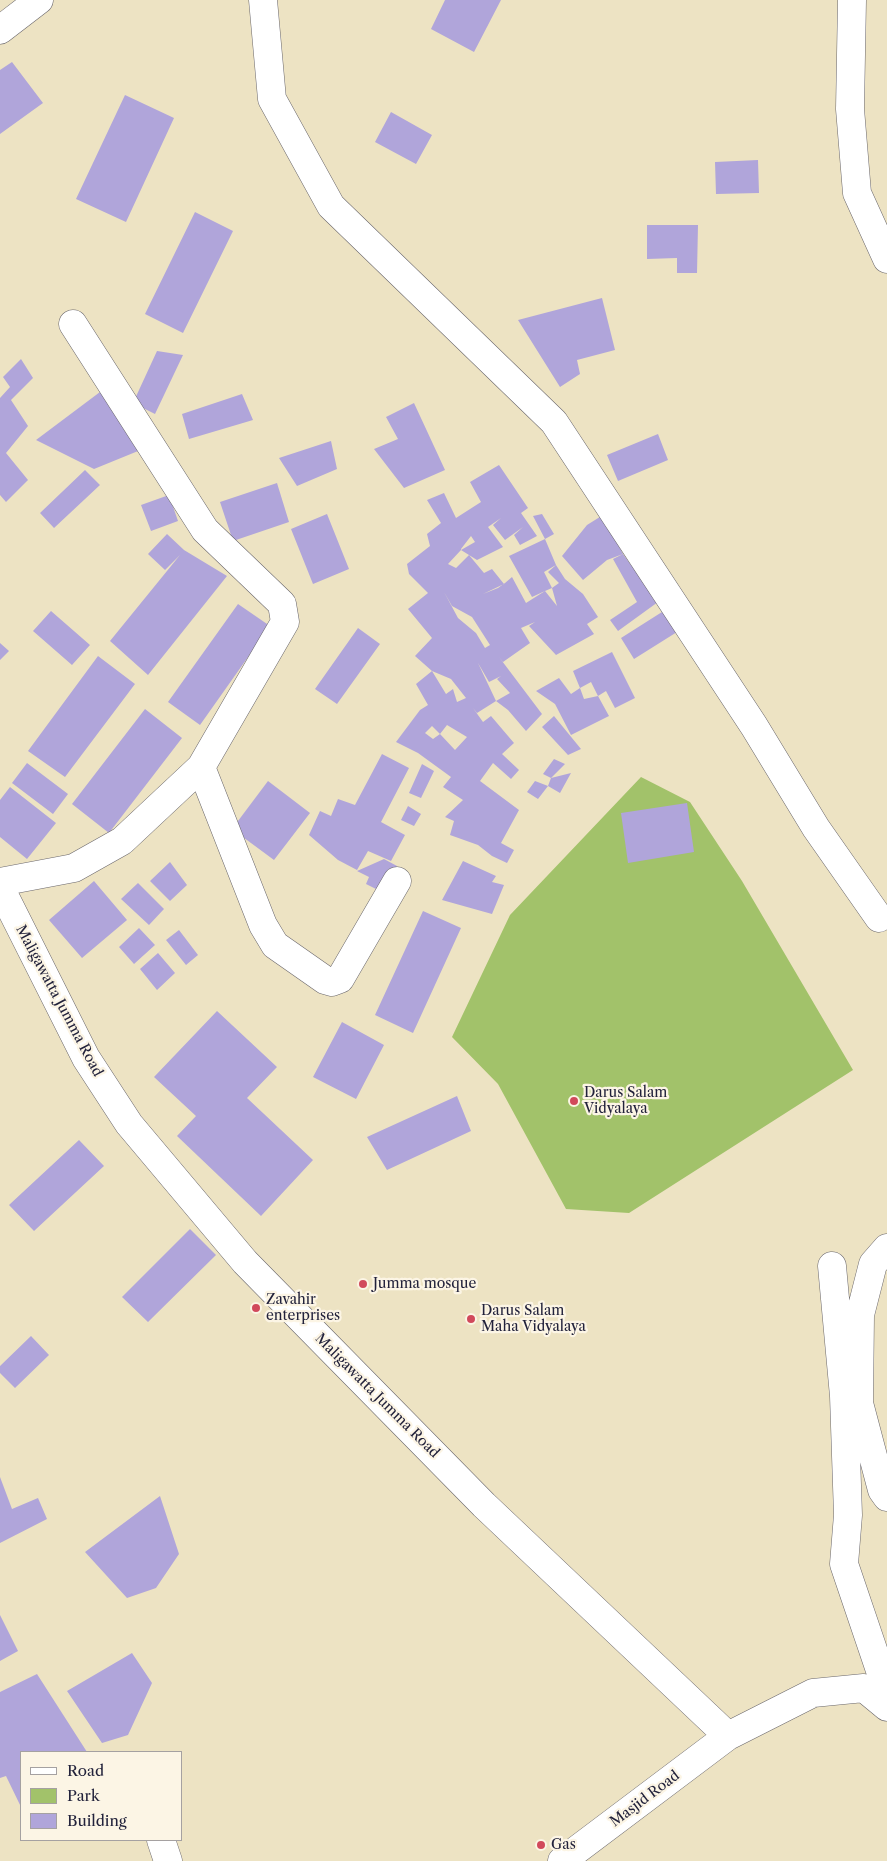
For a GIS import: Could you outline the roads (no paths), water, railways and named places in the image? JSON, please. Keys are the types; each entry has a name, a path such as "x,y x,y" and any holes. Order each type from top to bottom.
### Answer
{"street":[{"path":"0,30 39,0"},
{"path":"263,0 272,100 331,206 554,422 754,726 816,828 880,918"},
{"path":"852,0 850,109 857,193 887,260"},
{"path":"0,882 74,868 122,841 201,767 285,622 282,604 206,530 73,324"},
{"path":"201,767 262,926 274,945 325,980 332,982 340,979 397,881"},
{"name":"Maligawatta Jumma Road","path":"0,886 86,1058 129,1124 245,1262 484,1505 728,1736"},
{"path":"887,1248 873,1264 860,1315 859,1403 882,1490 887,1497"},
{"path":"832,1266 844,1396 848,1515 844,1564 887,1691"},
{"name":"Masjid Road","path":"562,1861 728,1736 813,1693 864,1688 887,1707"},
{"path":"161,1841 168,1861"}],"place":[{"name":"Darus Salam Vidyalaya","path":"574,1101"},
{"name":"Jumma mosque","path":"363,1284"},
{"name":"Zavahir enterprises","path":"256,1308"},
{"name":"Darus Salam Maha Vidyalaya","path":"471,1319"},
{"name":"Gas","path":"541,1845"}]}
